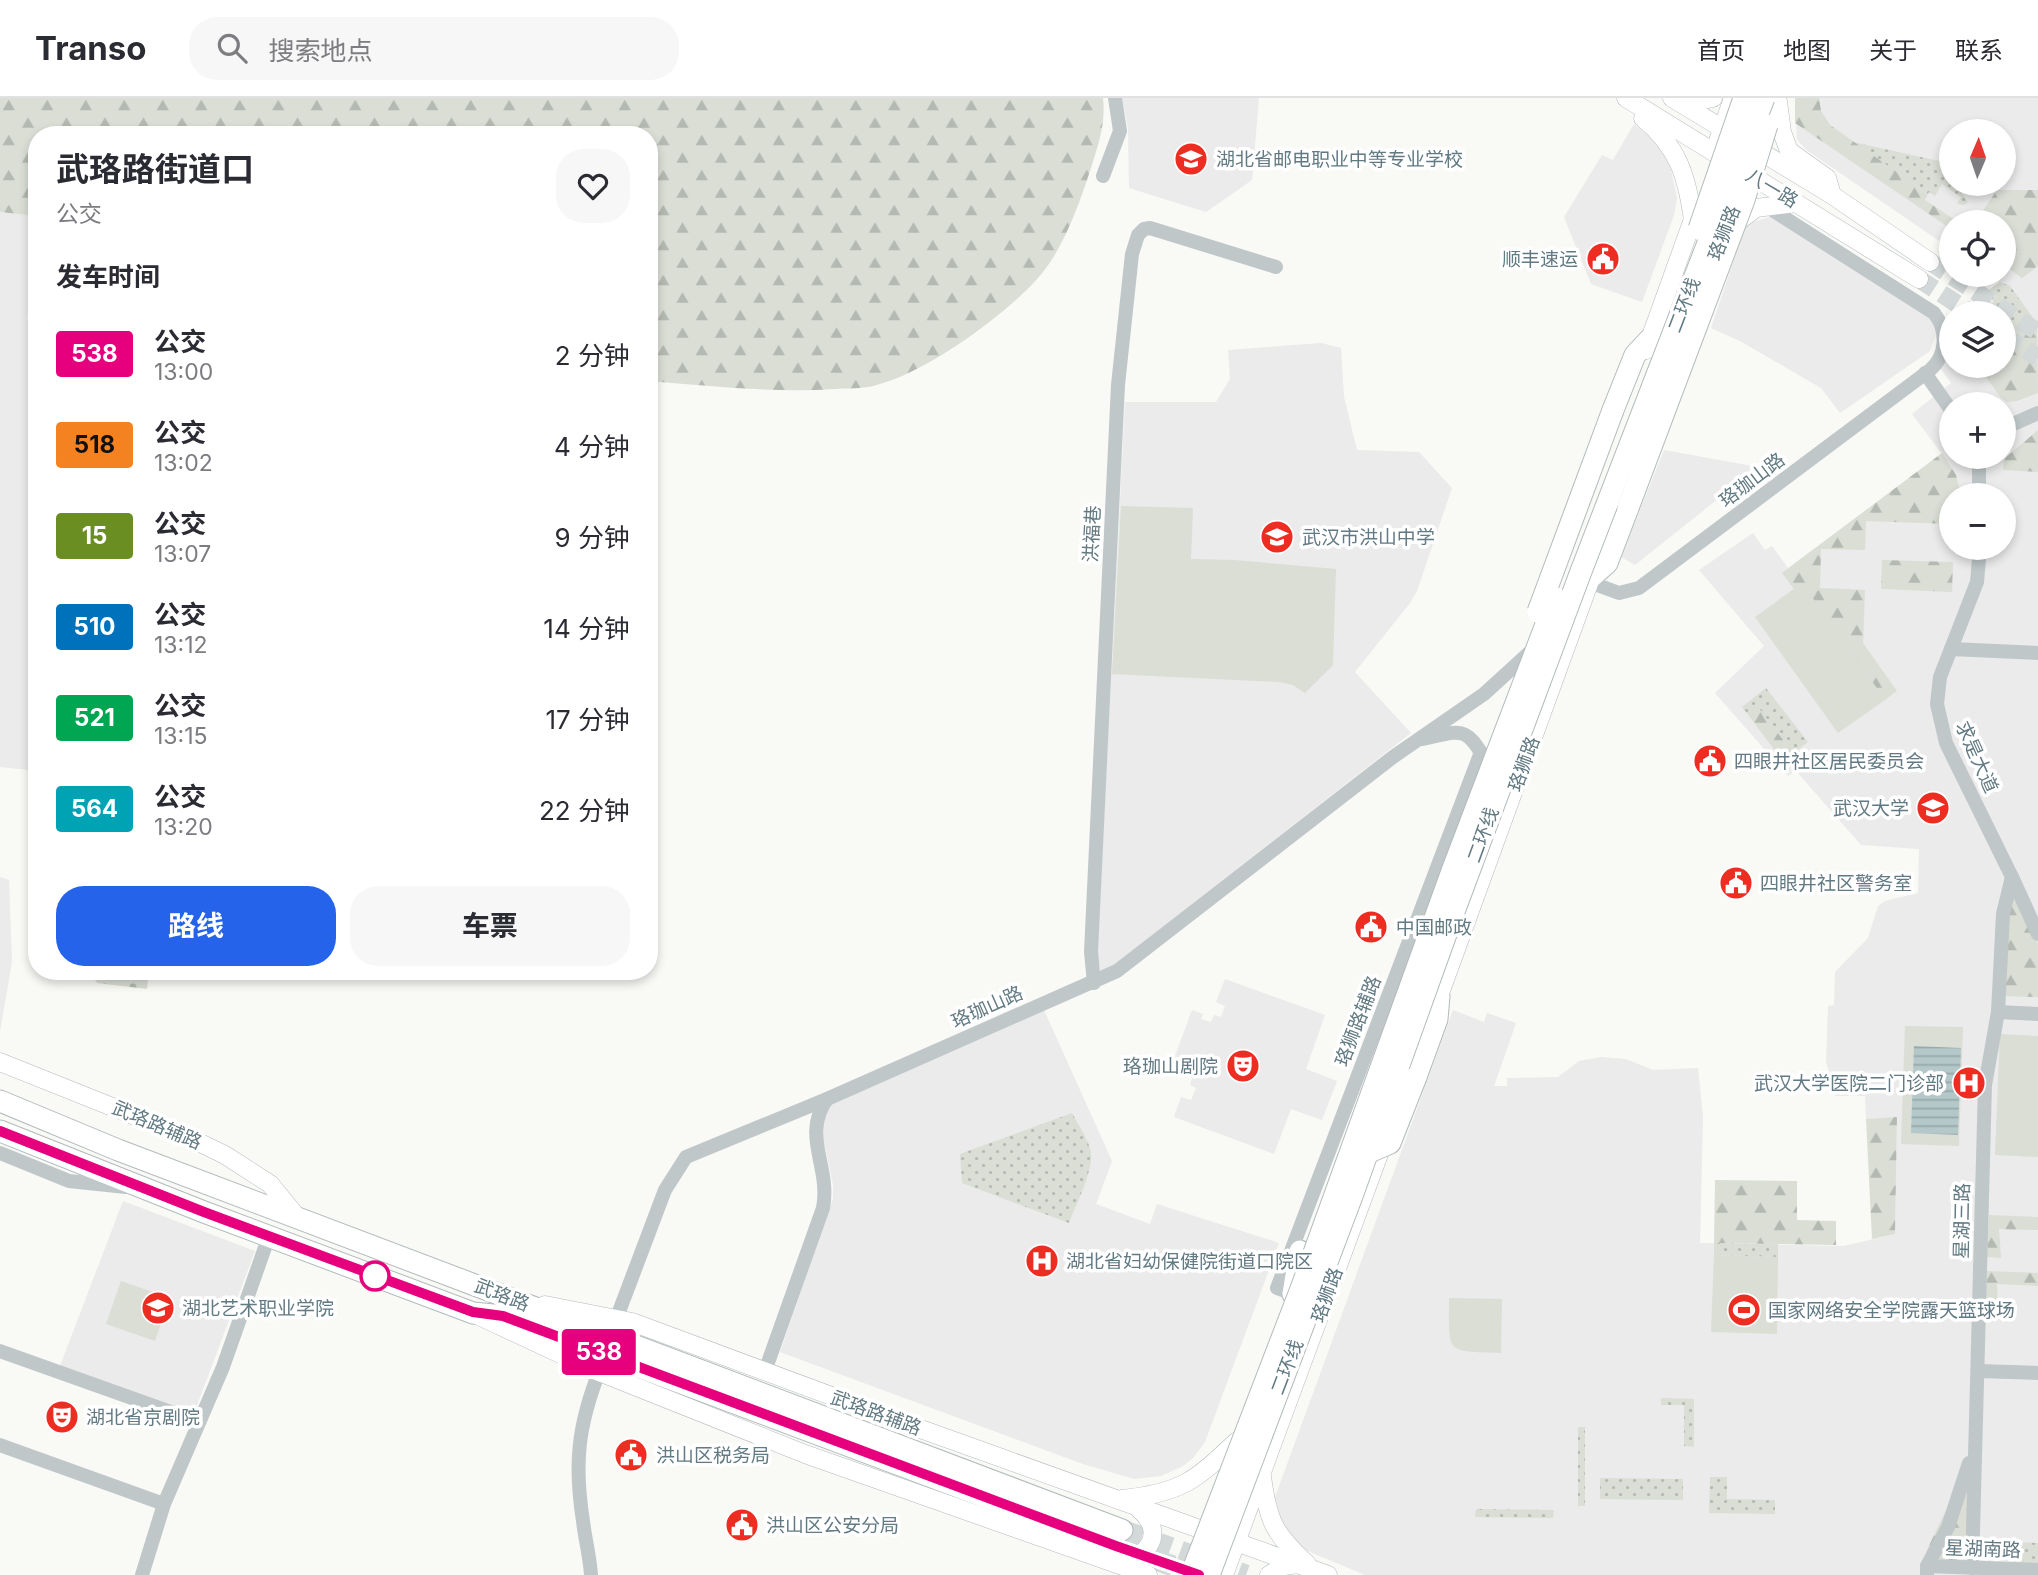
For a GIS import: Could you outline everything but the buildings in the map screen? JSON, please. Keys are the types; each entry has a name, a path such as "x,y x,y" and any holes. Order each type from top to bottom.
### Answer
{"highway":[{"name":"二环线","path":"1191,1575 1302,1286 1504,731 1697,235 1744,98"},
{"name":"二环线","path":"1209,1575 1575,587 1765,98"},
{"path":"1590,580 1607,563 1744,200 1776,98"},
{"path":"1504,731 1507,696 1613,410 1635,355 1650,339"},
{"path":"1293,1294 1300,1251 1430,895 1452,871"},
{"path":"1367,1153 1390,1143 1437,1019 1439,996"},
{"name":"武珞路","path":"0,1101 118,1150 512,1299 1112,1553"},
{"name":"武珞路","path":"0,1131 473,1312 503,1316 1112,1553"}],"main road":[{"path":"1619,98 1646,120 1674,151 1689,191 1693,220"},
{"name":"八一路","path":"1626,98 1919,279"},
{"path":"1677,101 1713,98"},
{"name":"珞狮路","path":"1185,1575 1293,1294 1484,758 1529,653 1650,339 1733,98"},
{"path":"1776,98 1782,132 1789,151 1827,178 1832,195"},
{"name":"珞狮路","path":"1224,1575 1590,580 1776,98"},
{"name":"八一路","path":"1677,101 1832,195 1930,262"},
{"path":"1726,232 1746,214 1766,206 1796,203"},
{"name":"武珞路辅路","path":"0,1062 225,1154 270,1184 297,1217"},
{"name":"武珞路辅路","path":"512,1299 617,1317 1138,1508 1313,1569"},
{"path":"473,1312 599,1372 805,1454 1133,1559 1149,1544 1153,1530 1152,1522 1138,1508"},
{"path":"1114,1499 1159,1494 1182,1486 1196,1478 1237,1441"},
{"path":"1261,1474 1265,1504 1271,1521 1287,1546 1313,1569"},
{"path":"1112,1553 1148,1575"},
{"path":"1269,1575 1284,1566 1313,1569"}],"street":[{"path":"1103,176 1119,131 1115,98"},
{"path":"1766,206 1934,313 1943,328 1944,343 1939,359 1927,372"},
{"name":"洪福巷","path":"1094,983 1091,952 1118,385 1134,248 1138,235 1144,229 1150,228 1276,267"},
{"path":"1927,372 1944,392"},
{"path":"1927,372 1940,392"},
{"name":"珞珈山路","path":"1590,580 1619,593 1639,588 1927,372"},
{"path":"2016,423 2038,413"},
{"name":"求是大道","path":"1979,560 1977,582 1940,677 1938,711 1944,736 2038,934"},
{"path":"1951,649 2038,653"},
{"name":"珞珈山路","path":"617,1317 665,1190 686,1157 1094,983 1128,964 1417,740 1484,694 1529,653"},
{"name":"珞珈山路","path":"1417,740 1464,733 1472,738 1484,758"},
{"name":"星湖三路","path":"1972,1568 1985,1085 1998,1012 2003,915 2012,877"},
{"path":"1998,1012 2038,1014"},
{"path":"765,1371 823,1208 826,1184 815,1127 818,1114 827,1099"},
{"path":"0,1153 69,1181 146,1189"},
{"path":"142,1575 164,1504 223,1367 269,1236"},
{"path":"0,1350 199,1422"},
{"path":"1978,1371 2038,1373"},
{"path":"591,1575 579,1497 577,1458 586,1406 599,1372"},
{"path":"1927,1571 1957,1504 1976,1438"},
{"path":"0,1445 164,1504"},
{"name":"星湖南路","path":"1927,1571 1972,1568 2038,1570"}],"shaded area":[{"name":"湖北省邮电职业中等专业学校","path":"1122,98 1259,98 1252,180 1206,212 1129,188 1128,128"},
{"name":"武汉大学","path":"1795,98 2038,98 2038,1575 1365,1575 1298,1547 1286,1537 1274,1500 1453,1010 1484,1022 1487,1013 1516,1023 1494,1086 1507,1086 1507,1078 1558,1077 1579,1061 1601,1057 1626,1059 1653,1070 1698,1068 1703,1117 1700,1243 1844,1246 1895,1234 1897,1118 1866,1119 1865,1096 1835,1096 1826,1061 1828,1006 1834,1005 1835,972 1868,938 1878,906 1885,901 1918,893 1919,849 1861,845 1796,771 1788,776 1715,693 1764,646 1699,570 1753,533 1765,550 1772,546 1788,568 1939,456 1939,469 2016,469 2016,392 1940,392 1951,383 1947,378 2016,378 2016,301 1973,301 1993,287 2016,287 2016,210 1939,210 1939,241 1805,149 1797,139"},
{"path":"1634,124 1661,145 1670,165 1677,198 1674,215 1642,302 1591,284 1564,217 1602,155 1613,160"},
{"path":"0,212 28,215 28,770 0,767"},
{"path":"1770,217 1873,279 1931,319 1936,334 1930,351 1840,413 1821,388 1740,341 1711,328 1746,224"},
{"name":"武汉市洪山中学","path":"1321,343 1341,348 1344,397 1357,450 1419,452 1452,488 1417,591 1355,672 1411,733 1102,974 1097,959 1125,402 1216,402 1230,379 1228,350"},
{"name":"武汉大学","path":"1939,393 1939,450 1912,414"},
{"path":"1664,450 1758,467 1635,565 1621,557"},
{"path":"0,877 9,880 12,962 0,1031"},
{"name":"珞珈山剧院","path":"1225,979 1325,1015 1306,1069 1337,1081 1322,1120 1291,1109 1274,1154 1174,1117 1181,1097 1191,1100 1196,1088 1190,1085 1194,1072 1172,1064 1192,1010 1203,1014 1201,1019 1211,1022 1214,1015 1221,1017 1225,1006 1216,1002"},
{"name":"湖北省妇幼保健院街道口院区","path":"1044,1010 1112,1161 1096,1204 1150,1224 1157,1204 1279,1243 1205,1442 1183,1466 1161,1476 1134,1479 1083,1464 780,1352 833,1198 833,1185 821,1127 830,1105"},
{"path":"1914,1046 1961,1048 1958,1135 1911,1133"},
{"name":"湖北艺术职业学院","path":"123,1201 255,1251 193,1416 60,1366"}],"green space":[{"path":"0,98 1103,98 1104,108 1096,153 1081,196 1064,237 1043,272 989,323 941,356 894,380 864,388 789,390 658,382 658,126 28,126 28,215 0,212"},
{"path":"1795,98 1819,98 1821,111 1830,125 1928,194 1925,200 1940,210 1939,221 1795,123"},
{"path":"1853,142 1939,161 1939,189 1935,196 1929,192 1928,194"},
{"path":"2016,190 2038,190 2038,266 2022,278 2016,274 2016,210 1983,210 1993,196 2016,196"},
{"path":"1964,196 1968,202 1964,205 1957,204"},
{"path":"1993,287 2011,287 2037,323 2019,336 2016,332 2016,301 1973,301"},
{"path":"2037,323 2038,393 2016,401 2016,392 1997,392 1987,378 2016,378 2016,338"},
{"path":"2038,430 2038,472 2003,470 2016,469 2016,449"},
{"path":"1939,455 1939,469 1952,469 1956,475 1958,483 1939,483 1939,524 1866,521 1865,550 1821,549 1820,588 1865,590 1863,643 1897,691 1885,700 1802,584 1794,589 1782,573"},
{"path":"1121,506 1193,508 1191,559 1336,569 1333,665 1305,693 1293,685 1279,682 1112,674"},
{"path":"1882,560 1953,562 1952,592 1881,589"},
{"path":"1802,583 1885,700 1838,733 1755,617"},
{"path":"1766,688 1808,742 1783,761 1776,752 1786,744 1759,709 1749,716 1742,707"},
{"path":"1759,708 1786,744 1776,752 1749,716"},
{"path":"2014,887 2038,944 2038,997 2003,996 2007,915"},
{"path":"95,980 148,980 147,989 97,983"},
{"path":"1905,1026 1963,1027 1959,1146 1901,1144"},
{"path":"2000,1034 2038,1036 2038,1157 1995,1155"},
{"path":"1072,1113 1090,1148 1091,1156 1088,1175 1069,1223 962,1183 960,1154"},
{"path":"1897,1117 1895,1234 1872,1239 1866,1119"},
{"path":"1715,1180 1797,1181 1797,1220 1836,1221 1836,1245 1714,1243"},
{"path":"1989,1215 2038,1217 2038,1230 1999,1229 2001,1258 1987,1257"},
{"path":"1714,1243 1778,1244 1778,1257 1714,1255"},
{"name":"国家网络安全学院露天篮球场","path":"1714,1255 1778,1257 1777,1334 1711,1332"},
{"path":"1987,1271 2038,1273 2038,1286 1997,1284 1998,1314 1985,1313"},
{"path":"121,1281 170,1298 155,1341 106,1324"},
{"path":"1449,1298 1502,1299 1501,1353 1469,1352 1454,1346 1449,1330"},
{"path":"1661,1398 1694,1399 1694,1447 1684,1446 1684,1405 1661,1405"},
{"path":"1578,1427 1585,1427 1585,1506 1578,1506"},
{"path":"1710,1477 1727,1477 1727,1499 1775,1500 1775,1514 1709,1513"},
{"path":"1600,1478 1683,1479 1683,1500 1600,1499"},
{"path":"1959,1483 1969,1483 1967,1562 1926,1560 1926,1552"},
{"path":"1476,1509 1554,1510 1553,1518 1475,1517"},
{"path":"2011,1542 2038,1543 2038,1566 2010,1565"}],"tunnel":[{"path":"1930,262 2038,332"},
{"path":"1919,279 1953,301"},
{"path":"2016,343 2038,358"},
{"path":"1122,1530 1246,1575"},
{"path":"1124,1549 1199,1575"}],"bus line":[{"name":"538","path":"0,1131 204,1212 473,1312 503,1316 1199,1575"}],"place":[{"name":"湖北省邮电职业中等专业学校","path":"1191,159"},
{"name":"顺丰速运","path":"1603,259"},
{"name":"武汉市洪山中学","path":"1277,537"},
{"name":"四眼井社区居民委员会","path":"1710,761"},
{"name":"武汉大学","path":"1933,808"},
{"name":"四眼井社区警务室","path":"1736,883"},
{"name":"中国邮政","path":"1371,927"},
{"name":"珞珈山剧院","path":"1243,1066"},
{"name":"武汉大学医院二门诊部","path":"1969,1083"},
{"name":"湖北省妇幼保健院街道口院区","path":"1042,1261"},
{"name":"湖北艺术职业学院","path":"158,1308"},
{"name":"国家网络安全学院露天篮球场","path":"1744,1310"},
{"name":"湖北省京剧院","path":"62,1417"},
{"name":"洪山区税务局","path":"631,1455"},
{"name":"洪山区公安分局","path":"742,1525"}]}
